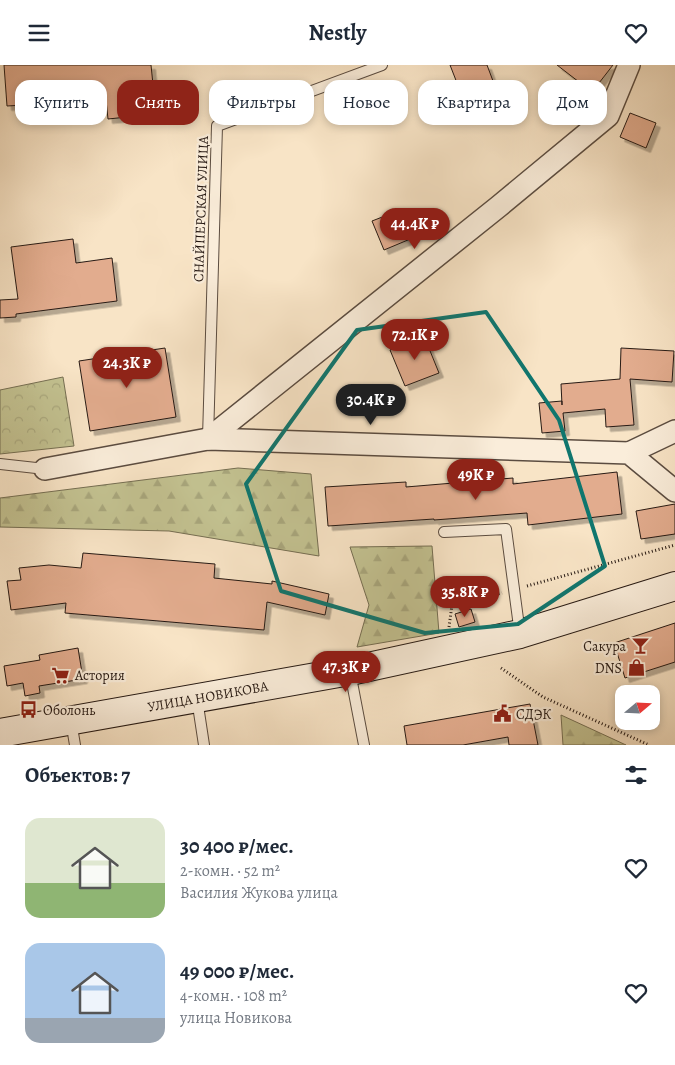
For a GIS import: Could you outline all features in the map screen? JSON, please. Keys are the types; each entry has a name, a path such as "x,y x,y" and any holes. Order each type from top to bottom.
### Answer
{"main road":[{"name":"УЛИЦА НОВИКОВА","path":"0,733 73,733 197,699 350,671 520,634 675,586"}],"street":[{"path":"208,439 498,207 608,116 629,65"},
{"path":"45,469 208,439 630,453 675,431"},
{"path":"630,453 675,491"}],"lane":[{"name":"СНАЙПЕРСКАЯ УЛИЦА","path":"208,439 217,126 382,65"},
{"path":"0,464 45,469"},
{"path":"444,531 506,529 520,634"},
{"path":"350,671 364,745"},
{"path":"197,699 204,745"}],"path":[{"path":"448,632 452,605 675,545"},
{"path":"501,668 543,697 649,745"}],"highlighted area":[{"path":"486,312 559,420 605,566 518,624 425,633 281,591 246,484 357,330"}],"green space":[{"path":"63,377 74,446 0,454 0,390"},
{"path":"238,468 311,474 319,556 169,531 0,527 0,498"},
{"path":"432,546 439,633 357,647 369,605 350,547"},
{"path":"561,715 626,745 563,745"}],"building":[{"path":"4,65 151,65 153,80 117,80 117,118 108,119 107,80 15,80 15,106 7,106"},
{"path":"450,65 487,65 493,80 456,80"},
{"path":"557,65 613,65 601,80 576,80"},
{"path":"630,113 656,123 646,148 620,137"},
{"path":"403,209 415,237 384,250 372,221"},
{"path":"73,239 76,263 112,258 117,301 16,314 16,317 0,318 0,300 18,299 11,247"},
{"path":"424,336 439,373 405,386 390,350"},
{"path":"165,348 176,417 90,431 79,361"},
{"path":"621,348 674,351 672,382 630,379 634,425 606,427 605,409 563,413 565,431 542,433 539,403 562,401 561,384 620,379"},
{"path":"617,472 622,514 528,525 527,513 328,526 325,487 406,482 406,487 513,478 513,484"},
{"path":"675,504 675,534 641,539 636,511"},
{"path":"83,553 215,564 214,578 272,584 272,581 329,594 325,615 267,602 264,630 65,613 66,603 11,610 7,581 21,580 19,568 49,565 81,568"},
{"path":"471,609 475,622 459,627 455,614"},
{"path":"675,623 675,662 625,678 614,643"},
{"path":"78,648 83,679 39,686 40,693 25,696 23,683 7,686 4,666 40,660 39,655"},
{"path":"530,704 538,745 509,745 508,737 463,745 407,745 404,726"}],"place":[{"name":"Сакура","path":"640,646"},
{"name":"DNS","path":"636,668"},
{"name":"Астория","path":"61,675"},
{"name":"Оболонь","path":"29,710"},
{"name":"СДЭК","path":"502,714"}]}
